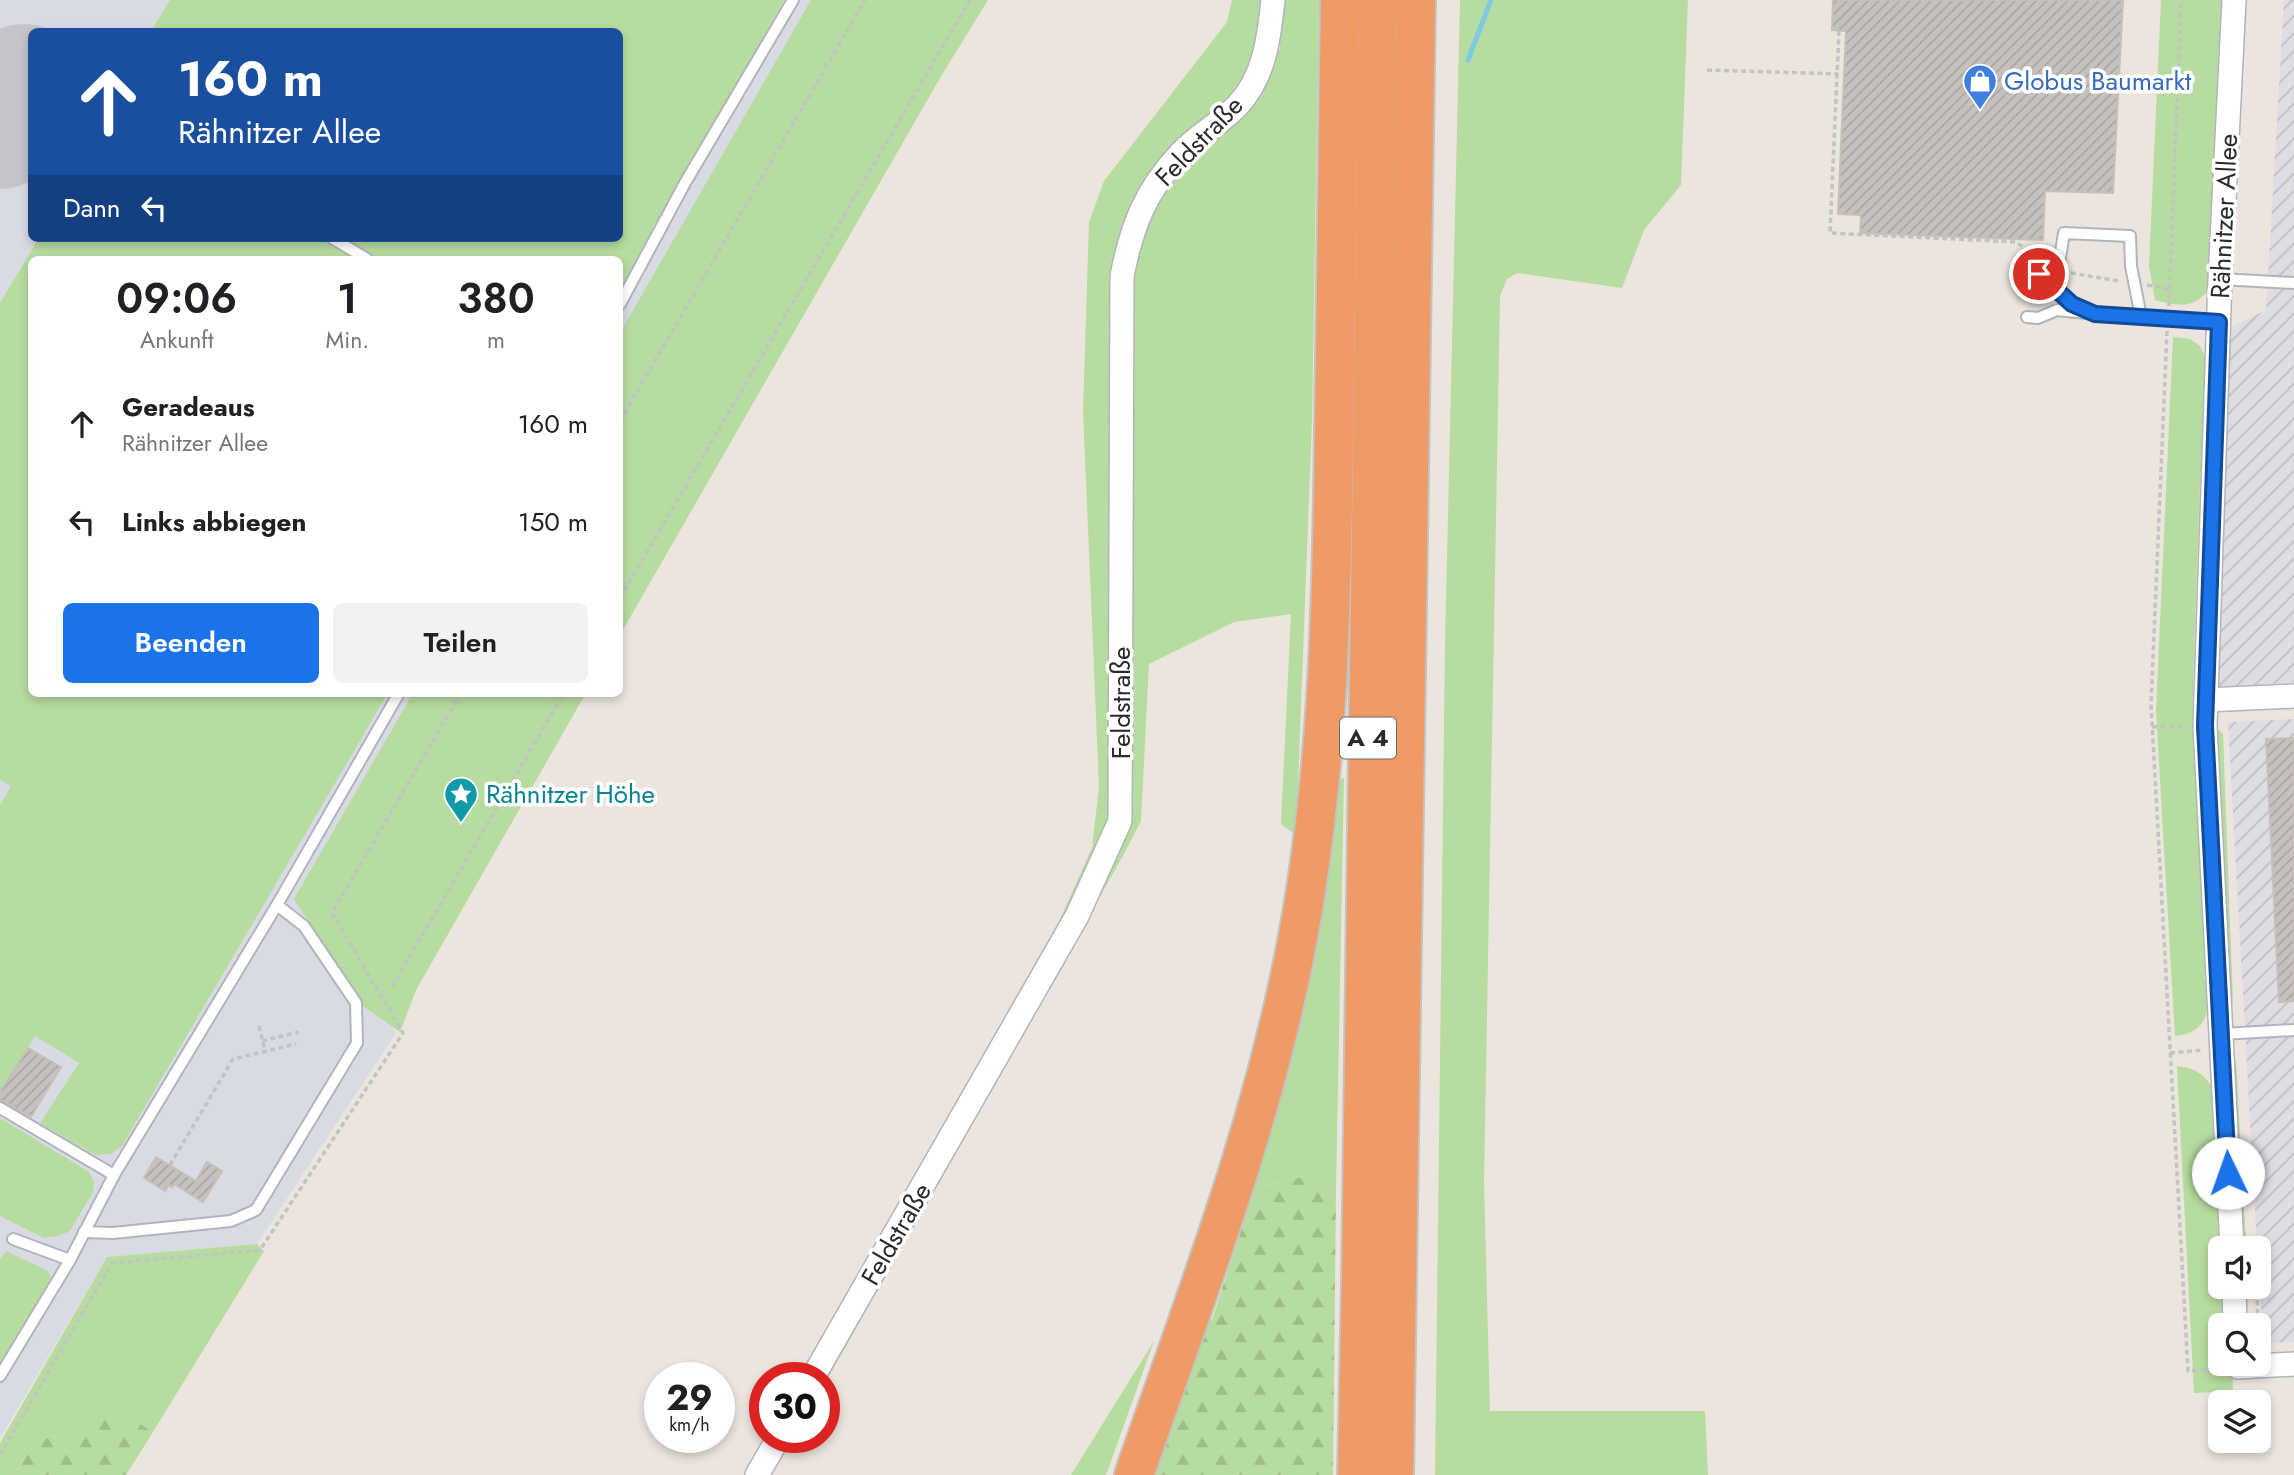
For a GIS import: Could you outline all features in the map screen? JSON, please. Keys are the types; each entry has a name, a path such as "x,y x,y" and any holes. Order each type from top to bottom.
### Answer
{"highway":[{"path":"1134,1475 1245,1152 1265,1084 1282,1014 1309,871 1320,790 1332,578 1340,0"},
{"name":"A 4","path":"1357,1475 1378,0"},
{"name":"A 4","path":"1394,1475 1416,0"}],"street":[{"name":"Feldstraße","path":"822,1362 1077,916 1120,821 1122,276 1128,244 1139,211 1158,181 1181,152 1239,104 1257,75 1268,47 1273,0"},
{"name":"Rähnitzer Allee","path":"2231,1236 2205,726 2216,700 2220,279 2234,0"},
{"path":"2216,700 2294,696"},
{"path":"2271,1364 2294,1364"},
{"path":"757,1475 770,1453"}],"lane":[{"path":"623,298 685,183 793,0"},
{"path":"2055,288 2064,233 2130,236 2134,284 2141,317"},
{"path":"339,242 362,256"},
{"path":"2039,274 2072,304 2095,314"},
{"path":"2220,279 2294,283"},
{"path":"2033,317 2057,310 2219,322"},
{"path":"0,1376 70,1259 114,1175 277,905 397,697"},
{"path":"83,1232 113,1234 231,1221 256,1209 357,1042 356,1003 304,926 277,905"},
{"path":"2221,1041 2294,1030"},
{"path":"0,1108 114,1175"},
{"path":"13,1240 70,1259"}],"path":[{"path":"623,416 866,0"},
{"path":"623,593 970,0"},
{"path":"2181,0 2151,704 2188,1371 2208,1369"},
{"path":"1839,31 1830,233 2016,242 2056,271 2169,289"},
{"path":"1707,71 1838,74"},
{"path":"0,1455 112,1263 260,1250 402,1033 332,913 459,697"},
{"path":"392,987 562,697"},
{"path":"2152,727 2205,726"},
{"path":"259,1026 265,1051"},
{"path":"262,1041 299,1032"},
{"path":"2170,1053 2221,1041"},
{"path":"170,1166 233,1059 296,1044"}],"shaded area":[{"path":"0,0 822,0 623,350 623,256 28,256 28,697 429,697 314,910 396,1033 257,1244 107,1257 0,1438"},
{"path":"2284,0 2294,0 2294,682 2212,688 2226,330 2266,310"},
{"path":"2294,719 2294,1342 2271,1343 2271,1313 2261,1313 2261,1299 2271,1299 2271,1236 2256,1236 2228,722"}],"green space":[{"path":"170,0 784,0 623,285 623,256 28,256 37,242 623,242 623,28 153,28"},
{"path":"811,0 988,0 940,78 623,630 623,328"},
{"path":"1232,0 1267,0 1267,35 1280,51 1280,0 1319,0 1312,420 1296,835 1281,824 1291,614 1234,622 1149,664 1141,821 837,1362 809,1362 1037,970 1092,848 1099,787 1083,411 1089,222 1104,181 1227,22"},
{"path":"1460,0 1688,0 1681,185 1644,230 1622,288 1517,273 1507,279 1500,296 1484,1183 1490,1411 1705,1411 1708,1475 1435,1475 1445,644"},
{"path":"2161,0 2225,0 2212,286 2200,299 2180,305 2155,300 2149,266"},
{"path":"28,256 28,697 386,697 122,1146 111,1154 95,1155 40,1123 79,1063 35,1036 0,1092 0,805 11,786 0,780 0,303"},
{"path":"2173,337 2190,339 2200,346 2208,364 2200,480 2193,686 2209,1003 2205,1017 2198,1027 2189,1033 2175,1036 2156,711"},
{"path":"411,697 584,697 416,990 400,1032 364,1007 294,899"},
{"path":"2218,729 2223,734 2233,1003 2226,990 2216,753"},
{"path":"1344,778 1336,1189 1303,1177 1255,1188 1285,1054 1337,779"},
{"path":"2236,1060 2246,1236 2240,1236 2230,1074"},
{"path":"2177,1066 2198,1072 2212,1087 2219,1236 2208,1236 2208,1299 2227,1299 2228,1313 2208,1313 2208,1376 2232,1376 2233,1390 2194,1393"},
{"path":"0,1118 89,1172 94,1182 93,1192 70,1231 44,1238 0,1216"},
{"path":"1303,1177 1336,1189 1333,1475 1149,1475 1200,1325 1212,1320 1255,1188"},
{"path":"257,1244 264,1251 153,1432 121,1413 36,1442 13,1475 0,1475 0,1443 107,1257"},
{"path":"6,1251 48,1271 51,1279 0,1364 0,1260"},
{"path":"1154,1341 1106,1475 1071,1475"},
{"path":"121,1412 153,1432 126,1475 13,1475 36,1442"}],"building":[{"name":"Globus Baumarkt","path":"1833,0 2123,0 2113,193 2045,191 2043,240 1860,233 1861,215 1838,214 1846,31 1832,30"},
{"path":"2294,738 2294,1001 2279,1002 2266,739"},
{"path":"28,1048 61,1067 31,1117 0,1100 0,1092"},
{"path":"156,1157 196,1181 207,1162 222,1171 203,1202 174,1184 172,1187 169,1185 165,1191 144,1178"}],"waterway":[{"path":"1468,60 1491,0"}],"runway":[{"path":"0,126 24,87"}],"place":[{"name":"Globus Baumarkt","path":"1980,111"},
{"name":"Rähnitzer Höhe","path":"461,824"}],"route":[{"path":"2039,274 2072,304 2095,314 2219,322 2205,726 2228,1173"}]}
